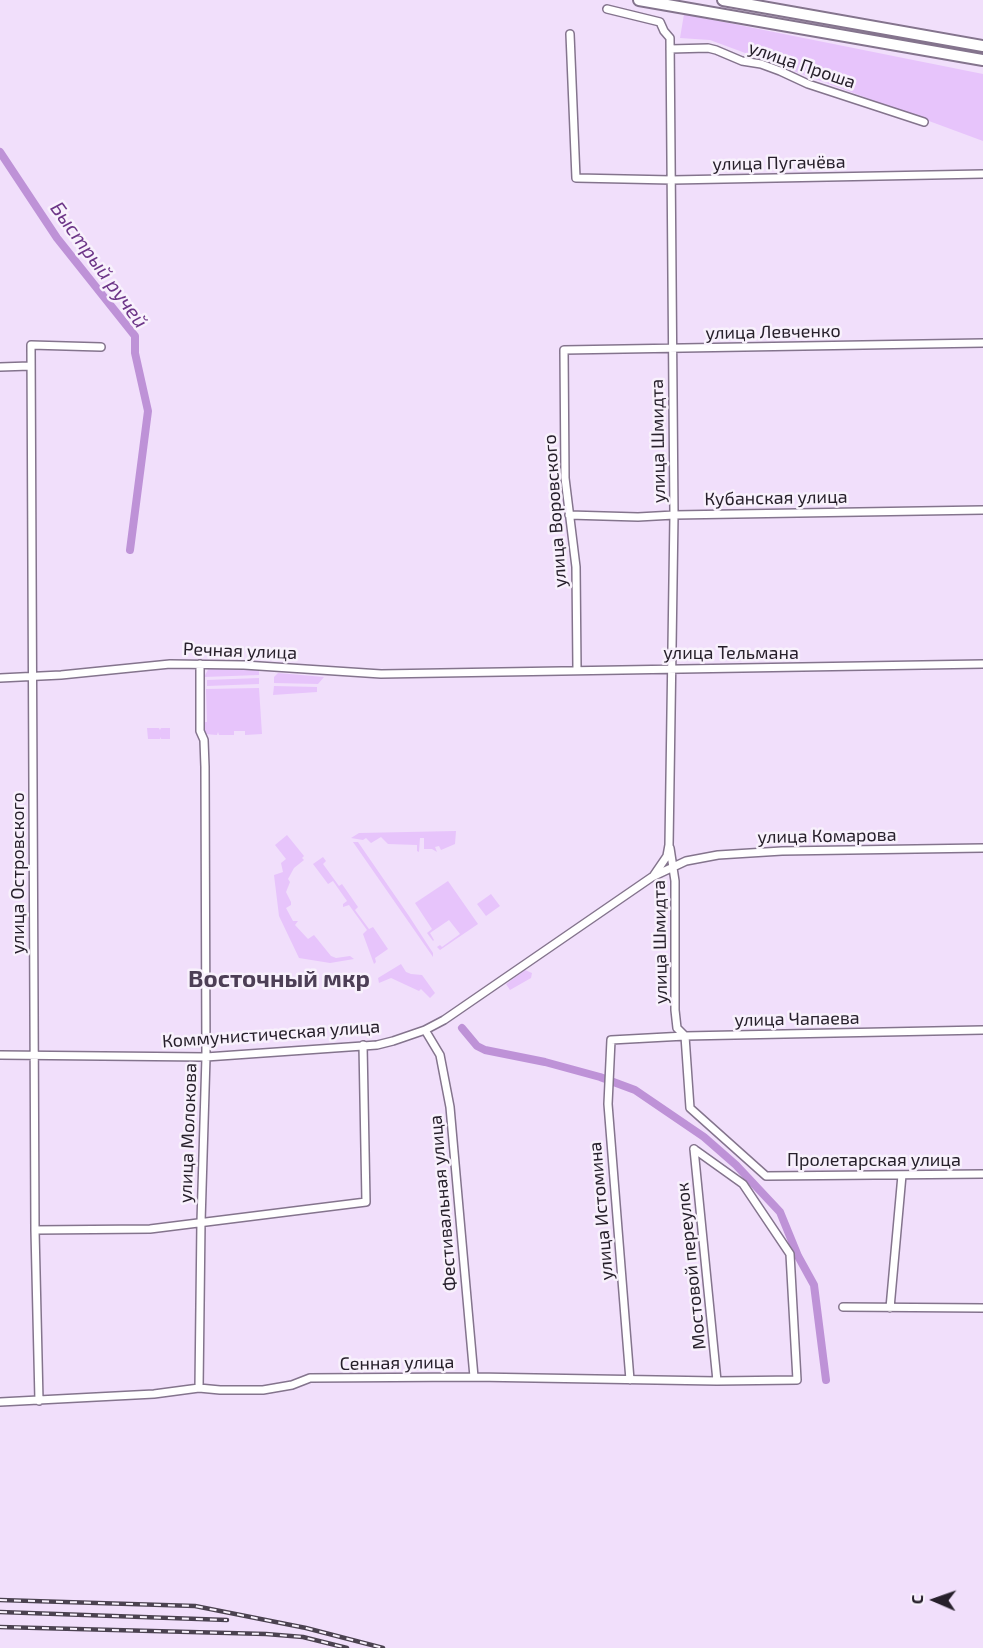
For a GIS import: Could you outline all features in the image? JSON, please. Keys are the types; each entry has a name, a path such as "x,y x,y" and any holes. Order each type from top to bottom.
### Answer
{"highway":[{"path":"639,0 983,60"},
{"path":"723,0 983,46"}],"street":[{"name":"улица Шмидта","path":"607,9 660,22 670,38 674,515 669,845 673,866 677,1028 685,1036 690,1108 766,1176"},
{"name":"улица Пугачёва","path":"570,34 576,178 672,180 983,174"},
{"name":"улица Проша","path":"670,50 708,48 716,50 742,61 780,70 808,84 924,122"},
{"name":"улица Левченко","path":"564,350 983,343"},
{"name":"улица Островского","path":"39,1401 35,1230 31,345 101,347"},
{"name":"улица Воровского","path":"564,350 566,478 576,567 577,669"},
{"path":"0,367 30,366"},
{"name":"Кубанская улица","path":"570,514 638,518 674,515 983,510"},
{"name":"Речная улица","path":"0,678 141,666 200,664 368,674 478,671"},
{"name":"улица Молокова","path":"199,1388 206,1057 204,740 200,731 200,664"},
{"name":"улица Тельмана","path":"478,671 983,664"},
{"name":"улица Шмидта","path":"652,877 666,856 669,845"},
{"name":"улица Комарова","path":"673,866 700,857 782,851 983,848"},
{"name":"Коммунистическая улица","path":"0,1055 206,1057 363,1046 393,1041 425,1030 453,1013 652,877 673,866"},
{"name":"Фестивальная улица","path":"425,1030 440,1055 450,1107 474,1377"},
{"name":"улица Чапаева","path":"611,1040 685,1036 983,1030"},
{"name":"улица Истомина","path":"611,1040 608,1104 630,1380"},
{"path":"35,1230 150,1229 366,1202 363,1046"},
{"name":"Сенная улица","path":"0,1402 154,1394 199,1388 263,1390 292,1385 310,1378 797,1380 790,1254 743,1184 694,1149"},
{"name":"Мостовой переулок","path":"694,1149 717,1381"},
{"name":"Пролетарская улица","path":"766,1176 983,1174"},
{"path":"890,1308 902,1175"},
{"path":"843,1307 983,1308"}],"shaded area":[{"path":"684,14 983,74 983,141 710,40 680,38"},
{"path":"209,668 259,670 259,675 204,677"},
{"path":"278,673 324,677 318,684 274,683 274,677"},
{"path":"259,678 259,684 207,686 207,680"},
{"path":"274,686 317,687 317,692 273,695"},
{"path":"259,688 262,734 245,735 245,731 234,731 234,735 219,735 218,732 217,735 205,734 206,689"},
{"path":"147,728 159,728 160,730 170,728 170,739 161,739 161,737 160,739 148,739"},
{"path":"456,831 455,844 441,850 439,846 435,847 437,852 424,849 424,838 420,838 419,852 417,845 388,844 381,837 371,843 366,838 363,840 351,838 359,833"},
{"path":"287,835 304,856 302,858 304,860 294,868 288,879 290,882 286,892 291,905 286,908 293,921 298,921 295,925 308,939 314,935 331,956 336,958 350,956 354,959 330,963 299,958 279,916 274,875 283,872 281,863 286,859 275,845"},
{"path":"353,842 358,842 409,916 433,953 433,957"},
{"path":"323,857 326,861 323,864 339,886 342,884 358,907 355,910 369,929 373,927 388,949 375,958 374,964 363,934 367,930 349,905 343,907 347,901 333,881 328,884 313,864"},
{"path":"448,881 478,924 440,950 437,947 440,945 442,947 460,934 449,920 430,933 433,941 427,933 432,929 415,903"},
{"path":"491,894 500,906 486,916 477,904"},
{"path":"401,964 406,972 422,975 435,993 430,998 421,989 419,991 391,978 379,983 378,978"},
{"path":"525,970 532,973 531,978 510,990 506,984"}],"waterway":[{"name":"Быстрый ручей","path":"0,152 57,238 135,336 135,353 148,411 130,550"},
{"name":"Быстрый ручей","path":"462,1028 477,1046 485,1050 545,1062 600,1077 635,1090 704,1137 736,1165 780,1212 798,1256 814,1285 826,1380"}],"railway":[{"path":"0,1600 195,1606 306,1628 383,1648"},
{"path":"0,1612 227,1620"},
{"path":"0,1627 266,1634 303,1637 347,1648"}],"district":[{"name":"Восточный мкр","path":"279,979"}]}
